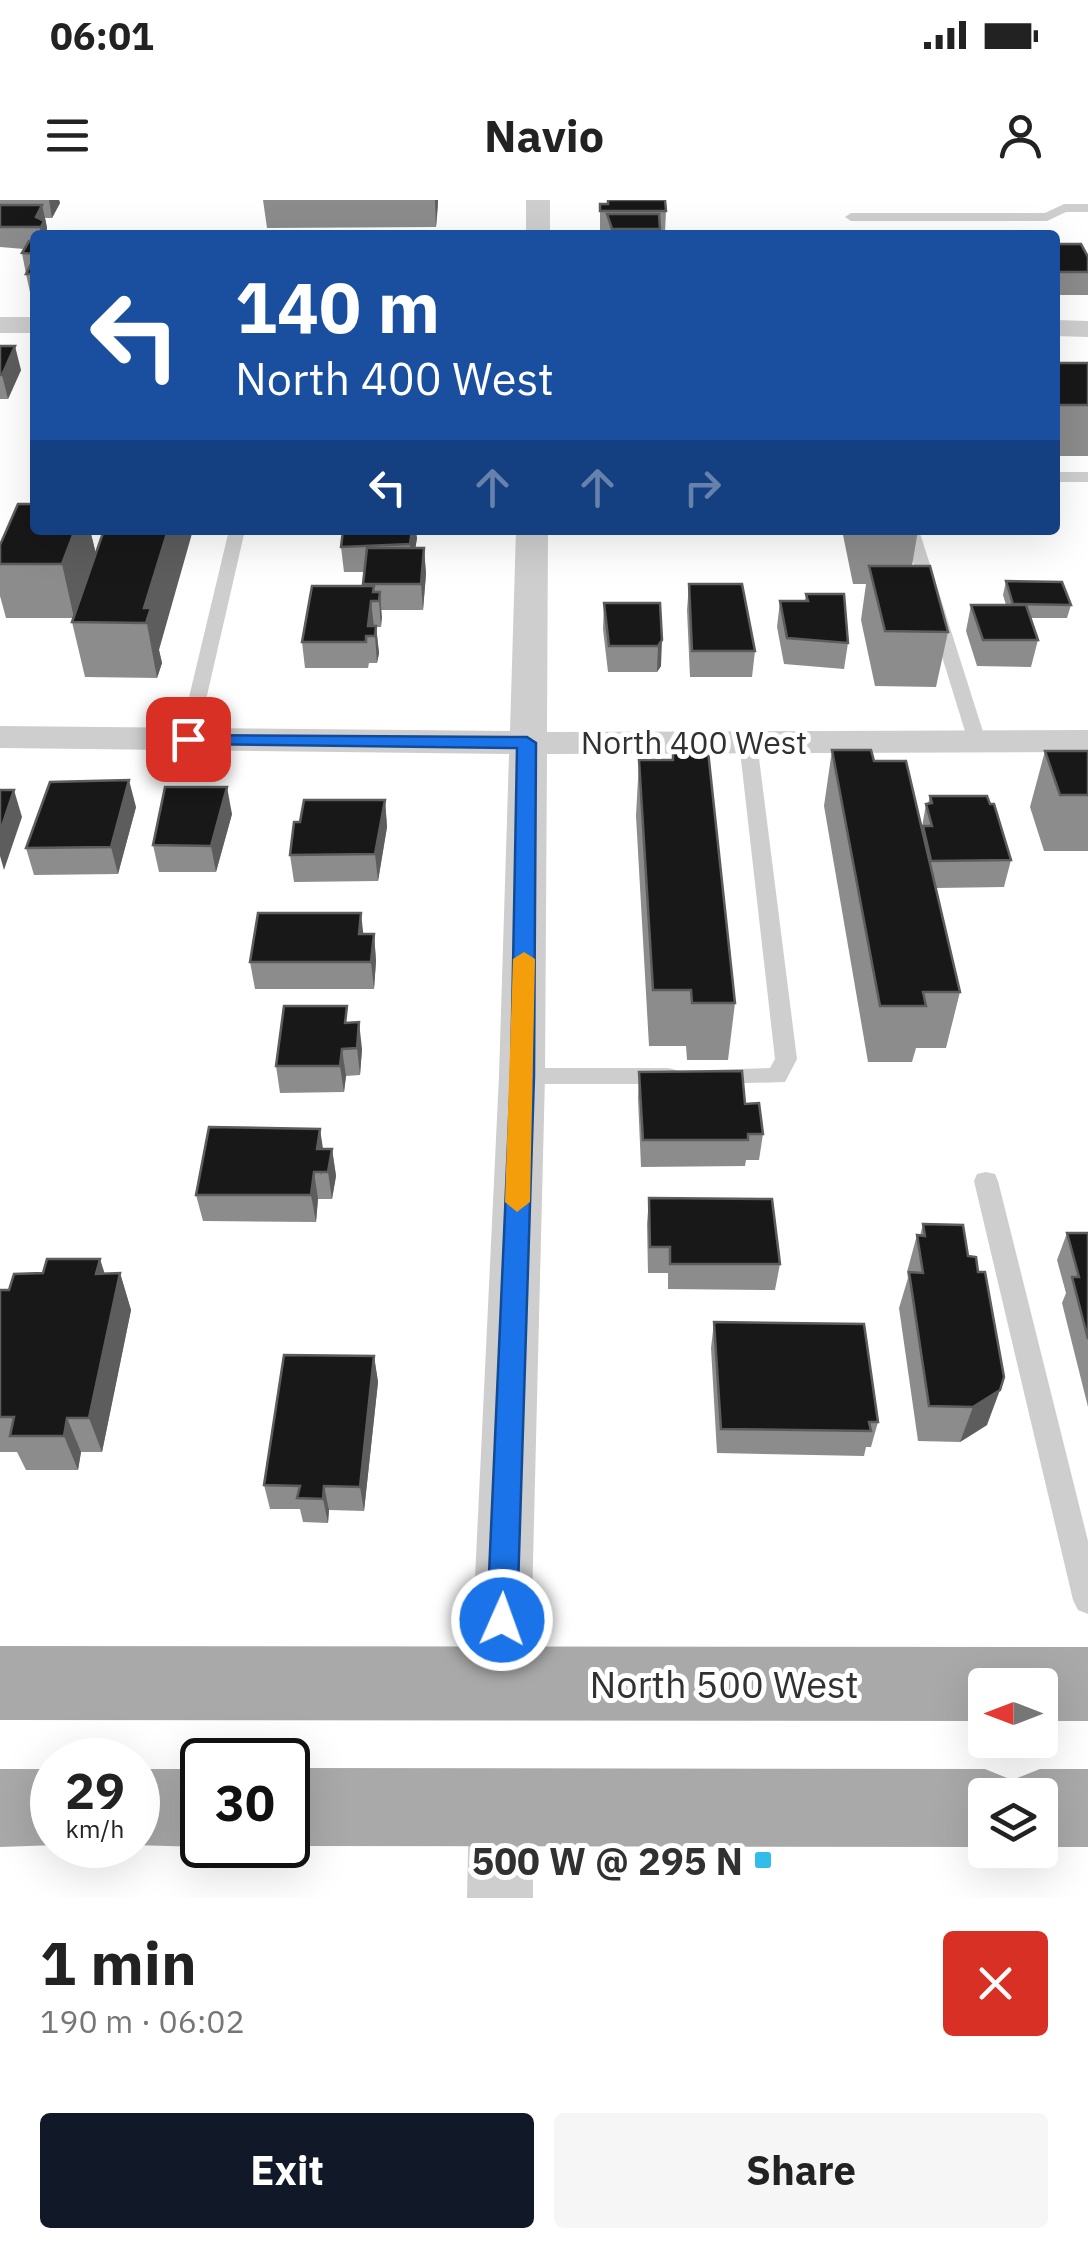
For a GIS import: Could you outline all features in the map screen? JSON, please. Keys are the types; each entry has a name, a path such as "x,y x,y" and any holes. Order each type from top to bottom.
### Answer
{"main road":[{"name":"North 500 West","path":"0,1683 1088,1684"},
{"path":"310,1807 968,1808"},
{"path":"0,1808 30,1808"},
{"path":"1058,1808 1088,1808"}],"street":[{"path":"538,200 538,230"},
{"path":"0,325 30,325"},
{"path":"1060,328 1088,329"},
{"path":"500,1683 522,1076 532,535"},
{"name":"North 400 West","path":"0,736 527,743 1088,741"},
{"path":"500,1898 501,1807"}],"lane":[{"path":"851,217 1046,217 1064,208 1088,208"},
{"path":"1060,477 1088,477"},
{"path":"188,739 236,535"},
{"path":"913,535 977,742"},
{"path":"522,1076 777,1076 786,1059 748,742"},
{"path":"986,1182 1088,1600"}],"building":[{"path":"608,200 665,200 666,211 600,211 600,204 608,204"},
{"path":"0,205 42,205 36,217 44,221 41,227 0,227"},
{"path":"607,214 659,214 660,229 612,229"},
{"path":"1060,244 1081,244 1088,257 1088,272 1060,272"},
{"path":"0,346 15,346 2,375 0,375"},
{"path":"1060,363 1088,363 1088,405 1060,405"},
{"path":"18,504 30,504 30,535 73,535 62,564 0,564 0,545"},
{"path":"102,535 166,535 144,608 151,608 146,623 72,622"},
{"path":"342,535 411,535 410,544 341,547"},
{"path":"367,548 424,548 421,584 363,584"},
{"path":"869,566 930,566 948,632 885,631"},
{"path":"1006,581 1062,582 1071,605 1013,604"},
{"path":"689,584 742,584 755,651 692,651"},
{"path":"312,586 374,586 373,592 380,592 379,601 371,601 368,626 376,626 375,636 366,636 366,642 302,642"},
{"path":"806,594 844,594 848,643 787,638 780,601 808,601"},
{"path":"604,603 660,603 662,640 658,646 609,646"},
{"path":"971,605 1026,605 1038,640 983,640"},
{"path":"832,750 871,750 874,761 906,761 960,992 923,992 926,1006 880,1006"},
{"path":"673,751 708,751 735,1003 692,1003 691,990 653,990 639,760 673,760"},
{"path":"1045,751 1088,751 1088,795 1060,795"},
{"path":"129,780 111,847 26,848 50,782"},
{"path":"165,787 227,787 211,846 153,845"},
{"path":"0,790 14,790 0,832"},
{"path":"930,796 987,796 990,804 994,804 1011,860 931,861 923,826 932,826 926,804 932,803"},
{"path":"304,800 385,800 375,854 290,855 294,822 300,822"},
{"path":"258,913 361,913 359,934 374,934 371,962 250,962"},
{"path":"284,1006 347,1006 345,1023 359,1022 357,1048 342,1049 340,1066 276,1066"},
{"path":"742,1071 745,1104 759,1103 763,1134 748,1134 748,1140 643,1140 639,1072"},
{"path":"209,1127 320,1129 317,1149 332,1149 328,1172 314,1172 311,1195 196,1195"},
{"path":"649,1198 772,1199 780,1264 670,1264 670,1247 650,1247"},
{"path":"923,1224 963,1225 968,1256 976,1257 978,1272 985,1272 1004,1377 1000,1390 973,1407 929,1406 909,1272 923,1273 917,1235 925,1236"},
{"path":"1067,1233 1088,1233 1088,1339 1072,1277 1079,1277"},
{"path":"47,1259 100,1259 96,1274 120,1273 89,1418 67,1418 64,1436 10,1436 14,1417 0,1417 0,1290 9,1290 14,1274 43,1273"},
{"path":"714,1322 864,1324 878,1422 869,1422 871,1431 721,1429"},
{"path":"284,1355 374,1356 360,1487 324,1486 323,1499 297,1498 300,1486 264,1485"}],"slow traffic":[{"path":"517,1202 524,959"}],"place":[{"name":"500 W @ 295 N","path":"763,1860"}],"route":[{"path":"188,739 527,743 522,1076 502,1620"}]}
